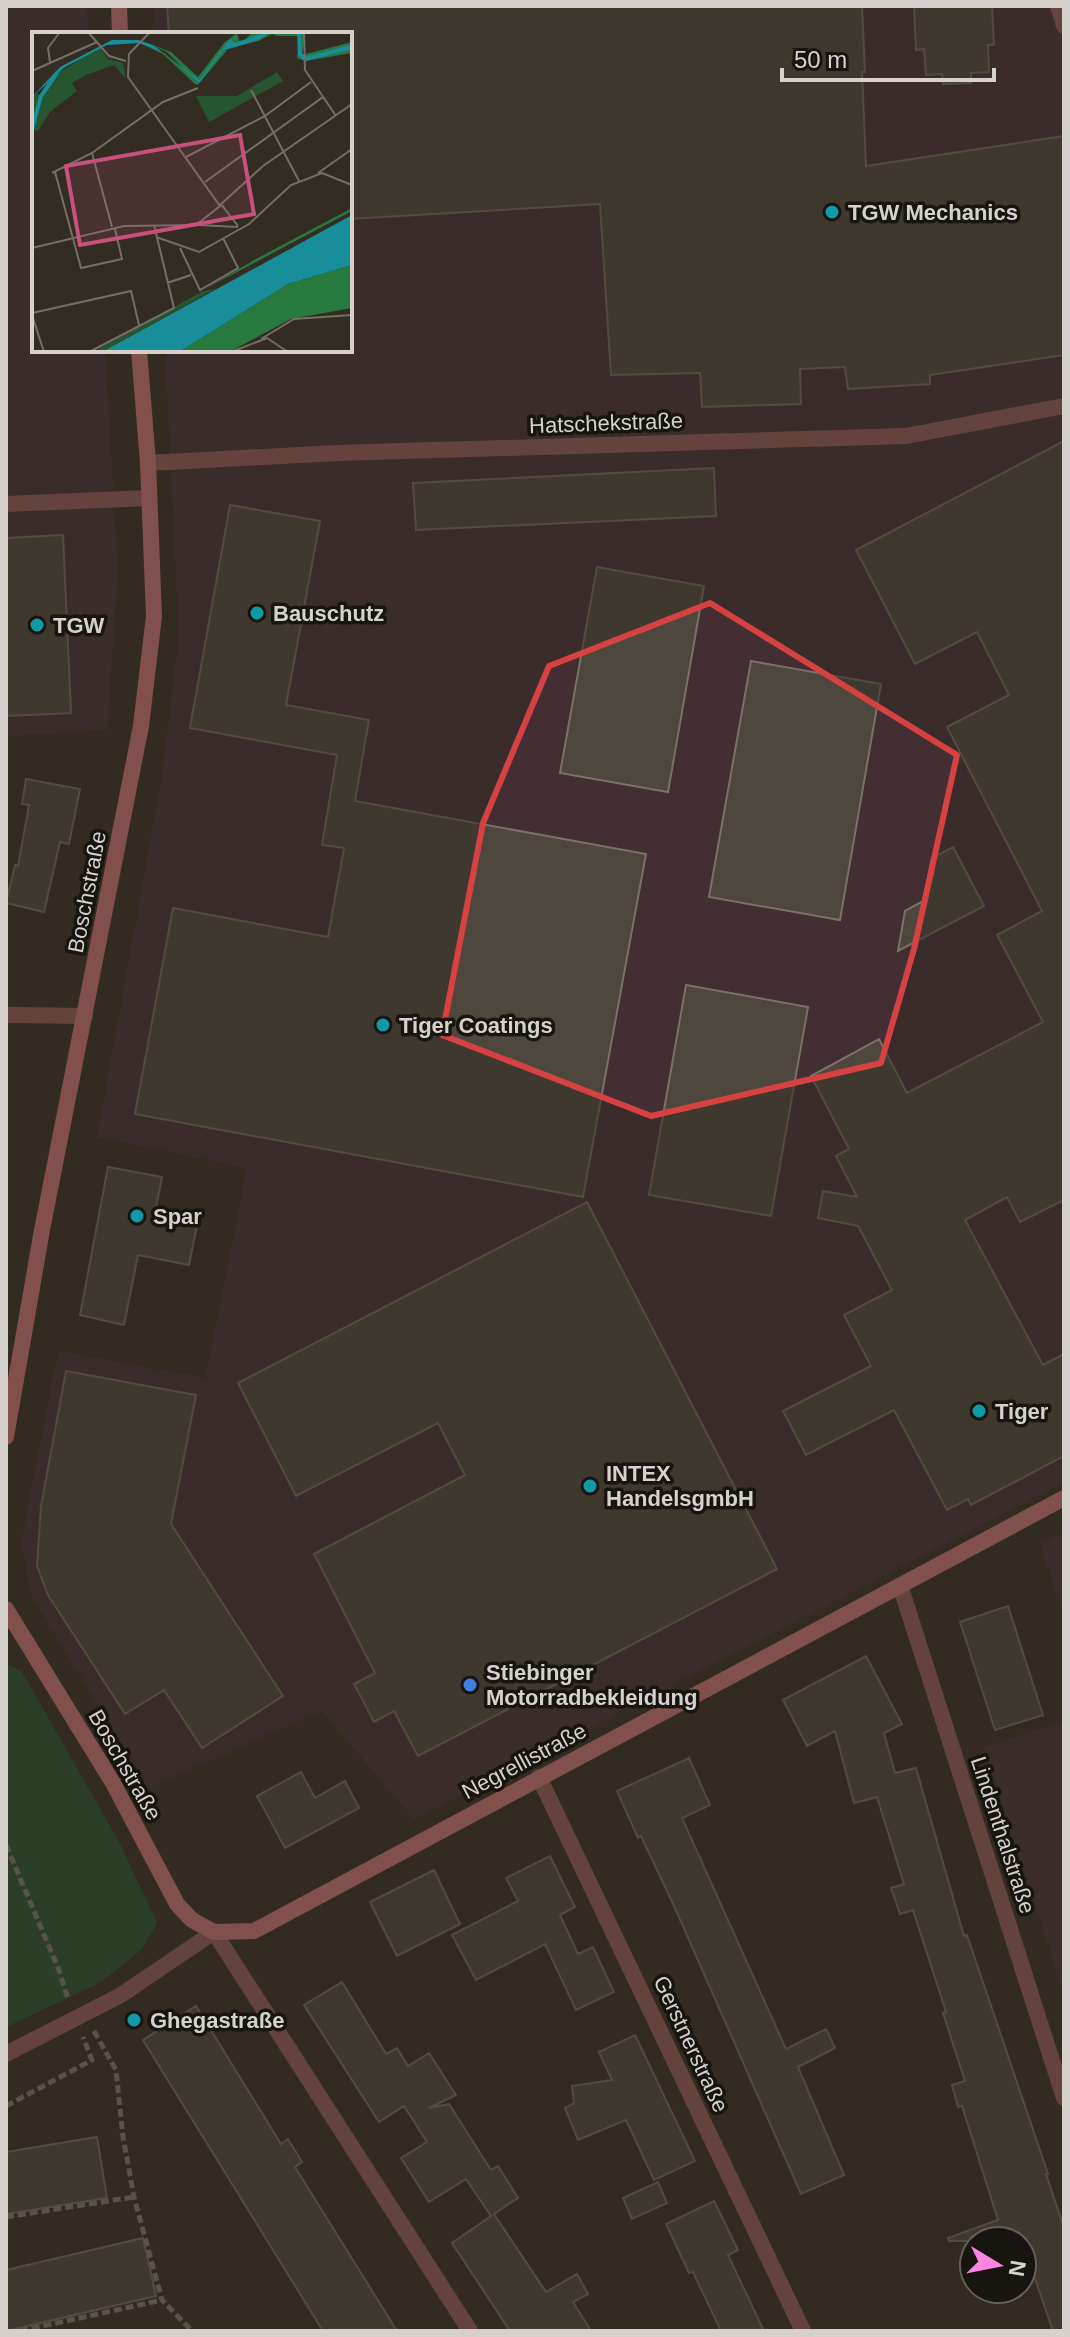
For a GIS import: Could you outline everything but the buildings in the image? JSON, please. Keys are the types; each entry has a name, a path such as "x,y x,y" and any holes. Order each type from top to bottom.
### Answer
{"main road":[{"path":"119,6 120,32"},
{"name":"Boschstraße","path":"6,1437 42,1230 141,726 154,616 148,463 139,352"},
{"name":"Negrellistraße","path":"214,1932 254,1931 1064,1498"},
{"name":"Boschstraße","path":"6,1609 113,1783 177,1904 192,1920 214,1932"}],"street":[{"path":"1058,6 1064,26"},
{"name":"Hatschekstraße","path":"148,463 352,453 906,436 1064,406"},
{"path":"6,504 149,498"},
{"path":"6,1015 85,1016"},
{"name":"Lindenthalstraße","path":"900,1585 1064,2098"},
{"name":"Gerstnerstraße","path":"539,1777 803,2331"},
{"path":"6,2054 121,1995 214,1932 470,2331"}],"path":[{"path":"6,1845 59,1970 67,1998 78,2017 92,2060 6,2106"},
{"path":"78,2017 96,2033 116,2070 123,2137 134,2197 162,2300 192,2331"},
{"path":"6,2217 134,2197"},
{"path":"20,2331 162,2300"}],"highlighted area":[{"path":"710,603 957,755 914,949 881,1063 651,1116 442,1035 483,823 549,666"}],"shaded area":[{"path":"6,6 87,6 88,32 32,32 32,352 105,352 118,571 107,730 6,736"},
{"path":"153,6 1064,6 1064,1482 414,1819 322,1711 149,1788 32,1596 21,1544 58,1351 206,1378 247,1168 97,1137 161,782 179,637 165,352 352,352 352,32 153,32"},
{"path":"1064,1533 1064,1614 1040,1545"},
{"path":"1064,1721 1064,1994 984,1747"}],"green space":[{"path":"6,1663 22,1672 119,1842 157,1923 141,1950 101,1982 6,2027"}],"place":[{"name":"TGW Mechanics","path":"832,212"},
{"name":"Bauschutz","path":"257,613"},
{"name":"TGW","path":"37,625"},
{"name":"Tiger Coatings","path":"383,1025"},
{"name":"Spar","path":"137,1216"},
{"name":"Tiger","path":"979,1411"},
{"name":"INTEX HandelsgmbH","path":"590,1486"},
{"name":"Stiebinger Motorradbekleidung","path":"470,1685"},
{"name":"Ghegastraße","path":"134,2020"}]}
